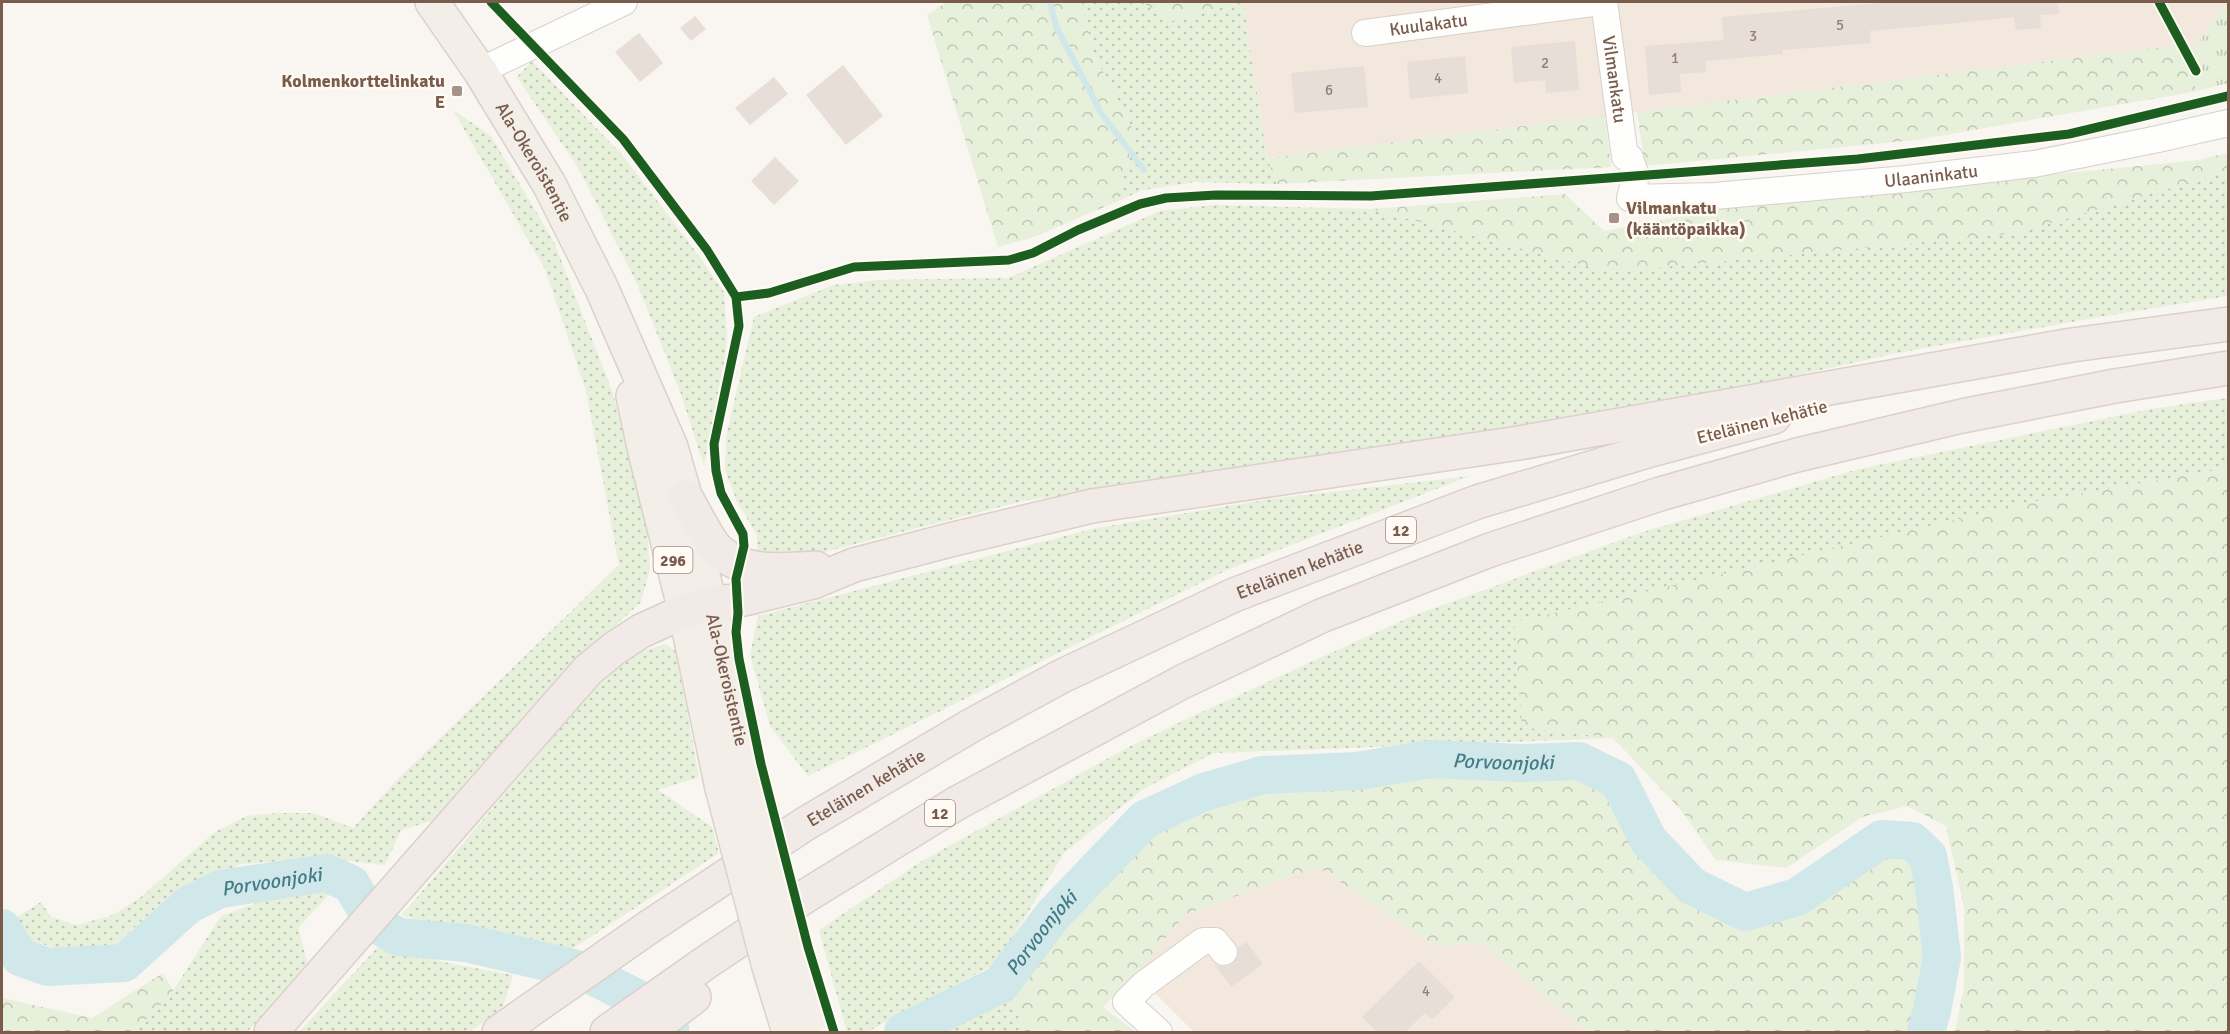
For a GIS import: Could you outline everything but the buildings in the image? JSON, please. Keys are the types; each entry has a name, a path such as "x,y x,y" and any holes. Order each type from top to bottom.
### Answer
{"highway":[{"path":"272,1032 588,670 640,631 697,607 736,601 813,582 854,566 1092,506 1519,444 2072,345 2229,325"},
{"name":"Eteläinen kehätie","path":"499,1032 649,927 805,824 972,725 1062,676 1150,634 1234,595 1317,561 1477,502 1654,449 1772,418 2022,360 2229,325"},
{"name":"12","path":"607,1032 716,967 804,897 957,803 1182,682 1321,616 1490,550 1660,494 1797,455 1962,416 2115,386 2229,368"},
{"path":"685,496 718,551 739,564 756,569 854,566"},
{"path":"648,1032 716,967"}],"main road":[{"name":"Ala-Okeroistentie","path":"432,2 480,71 549,184 578,237 671,447 685,496 697,607"},
{"name":"Ala-Okeroistentie","path":"620,332 645,452 697,607 735,780 769,967 789,1032"},
{"name":"Ala-Okeroistentie","path":"735,780 796,958 818,1032"}],"street":[{"path":"480,71 624,2"},
{"name":"Kuulakatu","path":"1365,33 1602,2"},
{"name":"Vilmankatu","path":"1602,2 1625,157 1630,158 1636,176 1630,198"},
{"name":"Ulaaninkatu","path":"1630,198 1714,196 1906,179 2034,164 2229,123"},
{"path":"1159,1032 1126,1002 1143,985 1203,941 1215,941 1224,952"}],"shaded area":[{"path":"1243,2 2227,2 2198,43 1267,158"},
{"path":"1318,867 1436,947 1481,942 1587,1032 1194,1032 1136,974 1186,914"}],"green space":[{"path":"947,2 1081,2 1093,53 1136,135 1116,202 1031,238 998,247 927,15"},
{"path":"1081,2 1142,2 1172,21 1243,2 1267,158 1277,184 1195,182 1143,190 1116,202 1136,135 1093,53"},
{"path":"1142,2 1243,2 1172,21"},
{"path":"2227,2 2228,83 2198,91 2171,46 2198,43"},
{"path":"2171,46 2198,91 1916,140 1645,166 1637,112"},
{"path":"532,61 623,156 724,292 727,335 725,356 704,466 681,394 638,286 579,169 517,77"},
{"path":"453,110 491,136 554,242 613,393 647,530 650,569 641,602 593,646 434,820 401,830 385,865 325,858 241,864 169,896 115,945 65,951 20,937 12,920 41,902 51,917 77,925 113,915 141,897 215,832 247,816 313,813 353,828 397,780 619,565 586,391 545,269"},
{"path":"1605,116 1611,167 1277,184 1267,158"},
{"path":"2228,153 2228,171 2018,233 1610,272 1371,209 1565,194 1604,231 1735,206 2198,160"},
{"path":"2228,171 2228,296 1892,354 1575,425 1023,501 808,556 757,559 757,535 737,502 725,470 726,436 754,317 834,285 878,280 1008,278 1160,211 1214,205 1371,209 1610,272 2018,233"},
{"path":"2228,398 2228,468 2032,502 1522,727 1613,738 1214,753 1145,788 1064,853 997,963 867,1032 847,1032 819,930 922,861 1127,748 1193,716 1410,617 1640,533 1855,470 2151,409"},
{"path":"2228,468 2228,1032 1955,1032 1964,986 1964,908 1946,826 1907,806 1862,817 1786,868 1716,860 1681,810 1613,738 1522,727 1514,622 2032,502"},
{"path":"1470,476 1227,570 808,776 770,726 750,655 758,616 1096,528 1271,499"},
{"path":"665,644 676,651 699,777 658,790 712,827 719,853 566,953 490,930 430,924 402,915 593,690 637,653"},
{"path":"1431,769 1575,775 1609,795 1640,848 1683,891 1738,922 1805,907 1888,850 1904,856 1913,865 1926,963 1921,1006 1911,1032 1587,1032 1481,942 1436,947 1318,867 1186,914 1136,974 1103,1007 1136,1032 1025,1032 1009,991 1066,920 1161,824 1219,800 1267,788 1358,783"},
{"path":"308,884 334,889 298,928 308,965 247,1032 134,1032 169,997 221,916"},
{"path":"378,947 513,975 503,1006 470,1032 299,1032"},
{"path":"163,973 174,992 134,1032 2,1032 2,998 92,1018"},
{"path":"1009,991 1025,1032 935,1032"}],"waterway":[{"path":"1050,2 1056,26 1101,113 1144,170"},
{"name":"Porvoonjoki","path":"903,1032 1001,984 1053,915 1145,819 1204,792 1262,775 1357,771 1430,759 1521,763 1579,761 1618,780 1649,841 1692,886 1745,912 1797,897 1882,839 1912,841 1928,856 1942,957 1926,1032"},
{"name":"Porvoonjoki","path":"2,928 20,957 48,967 124,963 188,905 220,889 326,873 351,884 374,923 399,937 466,943 581,970 650,1005 670,1028"}],"cycle path":[{"path":"491,2 623,139 707,250 736,297 739,326 714,444 716,471 721,493 743,534 744,546 736,579 738,613 736,632 739,659 761,764 808,947 834,1032"},
{"path":"2159,2 2196,71"},
{"path":"736,297 769,293 854,267 1009,260 1033,253 1078,230 1140,204 1166,198 1216,195 1371,196 1858,159 2069,134 2228,96"}],"place":[{"name":"Kolmenkorttelinkatu E","path":"457,91"},
{"name":"Vilmankatu (kääntöpaikka)","path":"1614,218"}]}
